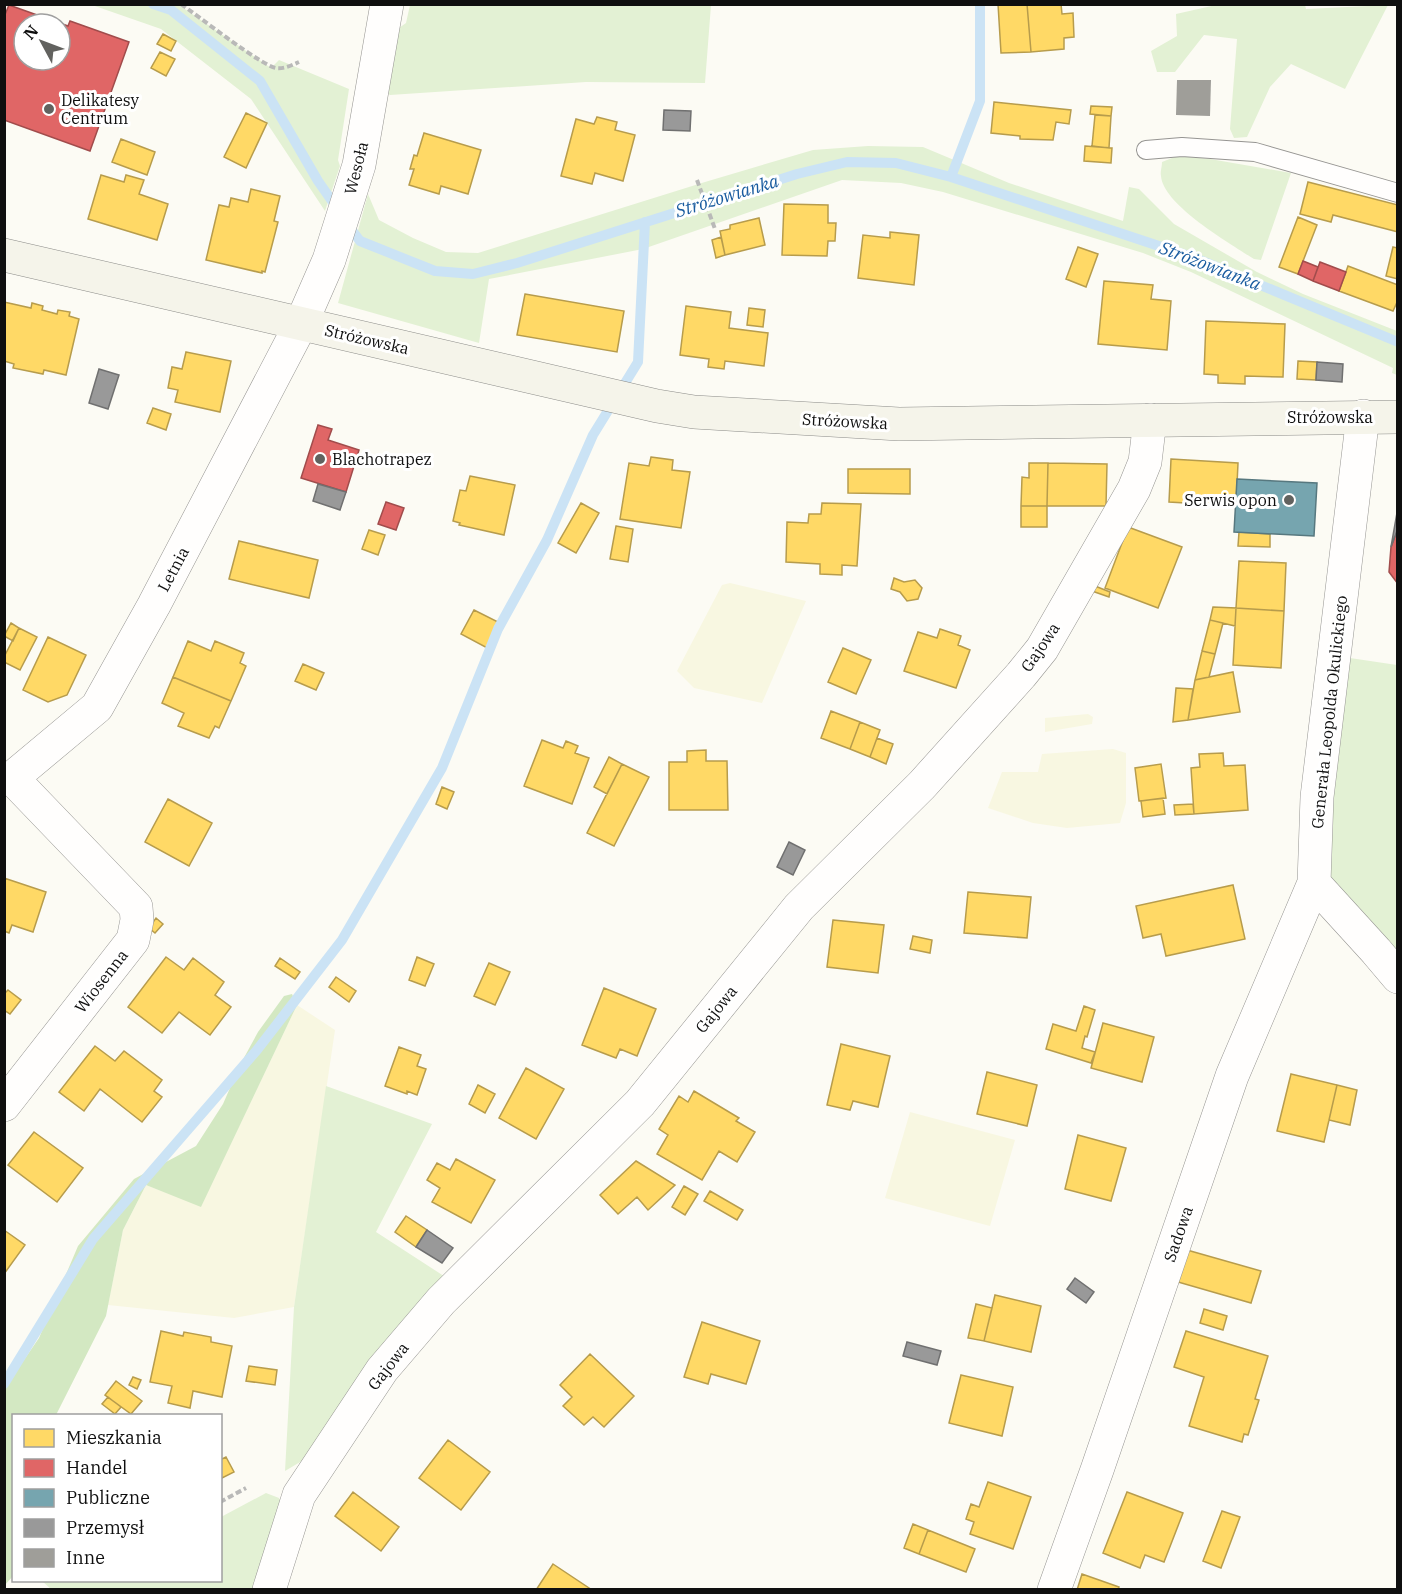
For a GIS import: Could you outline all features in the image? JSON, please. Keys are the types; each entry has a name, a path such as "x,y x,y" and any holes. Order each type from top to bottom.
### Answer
{"main road":[{"name":"Stróżowska","path":"4,255 657,406 694,412 899,424 1398,417"}],"street":[{"name":"Wesoła","path":"301,324 329,260 359,165 387,4"},
{"name":"Letnia","path":"8,778 97,707 154,605 301,324"},
{"name":"Generała Leopolda Okulickiego","path":"1314,884 1317,797 1363,416"},
{"name":"Gajowa","path":"280,1584 299,1495 382,1370 441,1301 640,1103 799,907 921,785 1042,649 1134,489 1145,462 1150,420"},
{"name":"Wiosenna","path":"4,1106 133,940 137,920 136,907 8,778"},
{"path":"1314,884 1398,977"},
{"name":"Sadowa","path":"1054,1590 1232,1076 1314,884"}],"lane":[{"path":"1146,150 1182,147 1255,152 1398,193"}],"path":[{"path":"181,4 274,68 285,68 299,62"},
{"path":"697,180 716,229"},
{"path":"222,1501 246,1488"}],"green space":[{"path":"92,5 179,5 271,68 279,60 349,89 338,160 340,166 325,211 251,99 161,29"},
{"path":"410,5 711,5 705,83 586,82 390,95 383,90 392,33 406,23"},
{"path":"1216,5 1305,5 1306,9 1388,5 1345,89 1291,64 1270,87 1247,137 1234,138 1230,129 1237,39 1204,35 1175,72 1157,72 1151,51 1177,36 1176,14"},
{"path":"868,146 923,147 1009,183 1123,221 1129,187 1139,189 1174,224 1257,272 1303,294 1397,331 1397,375 1392,373 1393,368 1191,272 1143,253 943,192 901,183 842,180 643,249 489,279 479,343 338,303 368,194 379,220 446,252 478,253 813,150"},
{"path":"1177,156 1210,159 1291,173 1261,260 1254,259 1215,234 1173,199 1165,187 1161,171 1162,162"},
{"path":"730,583 806,601 762,703 694,688 677,671 722,585"},
{"path":"1350,658 1397,665 1397,956 1329,877 1323,845"},
{"path":"1088,714 1093,717 1092,724 1045,732 1045,718"},
{"path":"1113,749 1126,753 1126,803 1120,823 1067,828 1033,823 988,808 1002,772 1038,772 1042,754"},
{"path":"292,994 297,1005 201,1207 146,1185 123,1230 106,1316 57,1414 12,1414 12,1577 5,1585 4,1390 39,1338 78,1246 134,1179 196,1146 223,1104 258,1032 284,996"},
{"path":"297,1005 335,1030 294,1307 234,1318 108,1305 123,1230 146,1185 201,1206"},
{"path":"326,1086 432,1124 376,1232 450,1280 317,1452 285,1471 294,1307"},
{"path":"910,1112 1015,1140 990,1226 885,1198"},
{"path":"266,1493 279,1498 285,1509 258,1589 52,1590 43,1582 222,1582 222,1516"}],"building: Mieszkania":[{"path":"998,4 1027,4 1031,52 1001,53"},
{"path":"1027,4 1061,4 1062,14 1073,13 1074,37 1064,38 1064,49 1031,52"},
{"path":"163,34 176,41 171,51 157,44"},
{"path":"160,52 175,59 166,76 151,68"},
{"path":"994,102 1071,110 1069,124 1056,122 1053,140 1020,139 1020,136 991,133"},
{"path":"1091,106 1112,107 1111,116 1090,114"},
{"path":"246,113 267,123 246,168 224,157"},
{"path":"1095,115 1111,116 1109,148 1092,146"},
{"path":"597,117 617,122 615,130 635,135 623,181 595,173 592,184 561,176 576,119 594,124"},
{"path":"424,133 481,150 468,194 441,186 439,194 409,185 414,169 410,169 414,155 417,156"},
{"path":"121,139 155,152 147,175 112,162"},
{"path":"1085,146 1112,148 1111,163 1084,161"},
{"path":"101,175 124,182 126,175 144,180 139,194 168,204 157,240 88,219"},
{"path":"1308,182 1398,205 1398,232 1333,215 1331,222 1300,214"},
{"path":"251,189 280,196 274,221 278,222 265,272 262,271 262,273 206,260 219,205 229,207 231,198 248,202"},
{"path":"784,204 828,205 828,223 836,223 835,241 828,241 827,256 782,255"},
{"path":"1298,217 1317,225 1298,274 1279,267"},
{"path":"759,218 765,245 725,255 720,231 730,229 730,225"},
{"path":"890,232 919,235 914,285 858,278 863,235 890,238"},
{"path":"721,237 725,255 716,258 712,240"},
{"path":"1078,247 1098,254 1086,287 1066,279"},
{"path":"1393,247 1398,248 1398,279 1386,276"},
{"path":"1348,266 1398,285 1398,300 1393,311 1339,291"},
{"path":"1104,281 1153,285 1151,299 1171,301 1167,350 1098,344"},
{"path":"525,294 624,311 617,352 517,335"},
{"path":"4,302 31,308 32,303 43,306 42,310 57,314 58,310 70,312 69,316 79,319 66,375 44,370 43,374 13,368 14,364 4,361"},
{"path":"686,306 731,312 729,328 768,333 764,366 725,361 724,369 708,367 709,359 680,355"},
{"path":"749,308 765,310 763,327 747,325"},
{"path":"1206,321 1285,324 1283,377 1245,376 1245,384 1218,383 1218,375 1204,374"},
{"path":"186,352 231,361 220,412 175,402 178,390 168,388 172,367 182,369"},
{"path":"1298,361 1317,362 1316,380 1297,379"},
{"path":"153,408 171,414 166,430 147,423"},
{"path":"651,457 673,460 672,470 690,472 681,528 620,519 629,463 649,466"},
{"path":"1171,459 1238,463 1236,506 1169,502"},
{"path":"1029,463 1048,463 1047,506 1021,506 1022,477 1029,478"},
{"path":"1048,463 1107,464 1106,506 1047,506"},
{"path":"848,469 910,469 910,494 848,493"},
{"path":"470,476 515,485 504,535 459,525 460,523 453,521 460,490 466,491"},
{"path":"581,503 599,513 576,553 558,543"},
{"path":"822,503 861,504 857,566 842,565 842,575 820,574 820,564 786,562 787,522 808,523 809,514 821,514"},
{"path":"1021,506 1047,506 1047,527 1021,527"},
{"path":"616,526 633,529 628,562 610,559"},
{"path":"1128,527 1182,547 1158,608 1105,588"},
{"path":"369,530 385,535 378,555 362,549"},
{"path":"1239,532 1270,534 1270,547 1238,546"},
{"path":"239,541 318,560 309,598 229,579"},
{"path":"1239,561 1286,563 1284,611 1236,608"},
{"path":"894,578 904,582 915,580 922,588 918,599 907,601 900,592 891,589"},
{"path":"1095,586 1110,592 1109,597 1092,591"},
{"path":"1213,607 1236,608 1235,626 1210,620"},
{"path":"1236,608 1284,611 1281,668 1233,665"},
{"path":"474,610 504,625 491,650 461,634"},
{"path":"1210,620 1223,623 1215,654 1202,651"},
{"path":"11,623 19,628 13,641 4,636"},
{"path":"19,628 37,637 20,670 4,662 4,657"},
{"path":"940,629 961,636 958,645 970,650 956,688 904,671 918,632 937,638"},
{"path":"48,637 86,655 67,695 48,702 23,690"},
{"path":"188,641 211,651 215,641 244,653 240,663 246,666 231,701 173,677"},
{"path":"843,648 871,660 856,694 828,682"},
{"path":"1202,651 1215,654 1209,677 1195,680"},
{"path":"303,664 324,673 316,690 295,681"},
{"path":"1233,672 1240,712 1188,720 1195,680"},
{"path":"173,677 231,701 219,728 215,726 209,738 178,726 184,713 162,703"},
{"path":"1176,688 1193,689 1188,720 1173,722"},
{"path":"831,711 860,722 850,749 821,738"},
{"path":"860,722 880,730 870,757 850,749"},
{"path":"877,738 893,744 886,764 870,757"},
{"path":"542,740 563,748 566,741 578,746 575,753 589,758 572,804 524,786"},
{"path":"706,750 706,761 727,761 728,810 669,810 669,762 687,762 687,751"},
{"path":"1223,753 1224,766 1245,765 1248,810 1194,814 1191,768 1200,767 1199,754"},
{"path":"609,757 622,764 607,794 594,787"},
{"path":"622,764 649,777 614,846 587,833"},
{"path":"1161,764 1166,798 1139,801 1135,768"},
{"path":"442,787 454,792 447,809 436,804"},
{"path":"1163,798 1165,814 1143,817 1141,801"},
{"path":"168,799 212,823 189,866 145,842"},
{"path":"1193,804 1194,814 1175,815 1174,805"},
{"path":"4,878 46,892 33,932 12,925 9,933 4,931"},
{"path":"1233,885 1245,939 1166,956 1161,934 1143,938 1136,906"},
{"path":"968,892 1031,897 1027,938 964,933"},
{"path":"156,918 163,924 155,933 149,928"},
{"path":"833,920 884,925 878,973 827,967"},
{"path":"913,936 932,940 930,953 910,949"},
{"path":"166,957 184,970 193,958 224,982 215,995 231,1007 210,1035 179,1012 162,1033 128,1007"},
{"path":"417,957 434,964 425,986 409,980"},
{"path":"280,958 300,972 295,979 275,966"},
{"path":"489,963 510,972 495,1005 474,996"},
{"path":"336,977 356,991 349,1002 329,987"},
{"path":"604,988 656,1009 637,1056 620,1049 616,1058 582,1045"},
{"path":"8,990 21,1000 10,1014 4,1010 4,994"},
{"path":"1084,1006 1095,1010 1082,1048 1095,1052 1091,1063 1046,1049 1053,1024 1076,1031"},
{"path":"1103,1023 1154,1037 1142,1082 1091,1068"},
{"path":"841,1044 890,1056 878,1107 853,1101 850,1110 827,1105"},
{"path":"95,1046 115,1061 124,1051 162,1080 154,1091 162,1097 142,1122 100,1089 84,1111 59,1092"},
{"path":"399,1047 421,1055 417,1066 426,1069 417,1095 385,1086"},
{"path":"526,1068 564,1089 536,1139 499,1118"},
{"path":"987,1072 1037,1085 1027,1126 977,1114"},
{"path":"1291,1074 1337,1085 1324,1142 1277,1131"},
{"path":"478,1085 495,1094 485,1113 469,1104"},
{"path":"1337,1085 1357,1090 1350,1125 1329,1120"},
{"path":"694,1091 739,1118 736,1121 755,1132 737,1162 719,1151 702,1180 657,1154 668,1135 659,1129 679,1096 688,1102"},
{"path":"34,1132 83,1168 57,1202 8,1165"},
{"path":"1078,1135 1126,1148 1111,1201 1065,1189"},
{"path":"456,1159 495,1180 471,1223 432,1202 440,1188 427,1180 437,1163 450,1170"},
{"path":"636,1161 675,1185 648,1210 637,1197 618,1214 600,1195"},
{"path":"684,1186 698,1194 685,1215 672,1207"},
{"path":"710,1191 743,1210 737,1220 704,1201"},
{"path":"406,1216 427,1230 416,1247 395,1232"},
{"path":"4,1230 25,1245 4,1274"},
{"path":"1187,1250 1261,1271 1251,1303 1178,1282"},
{"path":"995,1295 1041,1306 1031,1352 984,1341"},
{"path":"976,1304 992,1308 984,1341 968,1338"},
{"path":"1204,1309 1227,1316 1223,1330 1200,1323"},
{"path":"702,1322 760,1341 746,1384 711,1374 708,1384 684,1377"},
{"path":"161,1331 183,1336 184,1332 211,1337 211,1342 232,1346 222,1397 193,1391 190,1408 168,1403 172,1386 150,1382"},
{"path":"1186,1331 1268,1356 1255,1399 1259,1400 1248,1435 1244,1434 1242,1442 1189,1426 1204,1377 1174,1367"},
{"path":"590,1354 634,1396 604,1427 593,1417 584,1425 563,1406 572,1397 560,1385"},
{"path":"249,1366 277,1370 275,1385 246,1381"},
{"path":"961,1375 1013,1387 1002,1436 949,1423"},
{"path":"133,1377 141,1380 137,1389 129,1385"},
{"path":"116,1381 142,1401 131,1414 105,1395"},
{"path":"108,1397 121,1407 115,1414 102,1404"},
{"path":"448,1440 490,1472 461,1510 419,1478"},
{"path":"226,1457 234,1472 222,1478 222,1459"},
{"path":"988,1482 1031,1497 1013,1549 970,1534 974,1522 966,1519 971,1504 979,1507"},
{"path":"353,1492 399,1527 381,1551 335,1516"},
{"path":"1127,1492 1183,1513 1164,1562 1145,1555 1140,1568 1103,1553"},
{"path":"1222,1511 1240,1517 1221,1568 1203,1561"},
{"path":"913,1524 928,1530 919,1554 904,1548"},
{"path":"928,1530 975,1549 966,1572 919,1554"},
{"path":"553,1564 592,1590 536,1590"},
{"path":"1082,1574 1119,1587 1118,1590 1077,1590"}],"building: Handel":[{"path":"9,5 29,12 12,12 12,72 72,72 72,22 129,42 90,151 4,120 4,17"},
{"path":"1303,261 1318,267 1313,281 1298,274"},
{"path":"1320,262 1346,272 1339,291 1313,281"},
{"path":"318,425 332,429 328,440 359,450 346,492 301,478"},
{"path":"386,502 404,508 396,530 378,524"},
{"path":"1398,528 1398,584 1389,572 1391,547"}],"building: Publiczne":[{"path":"1237,479 1317,483 1314,536 1234,532"}],"building: Przemysł":[{"path":"664,110 691,111 690,131 663,130"},
{"path":"1317,362 1343,364 1342,382 1316,380"},
{"path":"99,369 119,375 108,409 89,403"},
{"path":"318,484 346,492 340,510 313,501"},
{"path":"1398,507 1398,528 1391,547"},
{"path":"789,842 805,850 793,875 777,867"},
{"path":"427,1230 453,1248 442,1263 416,1247"},
{"path":"1075,1278 1094,1292 1086,1303 1067,1289"},
{"path":"907,1342 941,1351 937,1365 903,1356"}],"building: Inne":[{"path":"1177,80 1211,80 1210,116 1176,115"}],"waterway":[{"name":"Stróżowianka","path":"153,4 171,10 260,81 318,181 339,211"},
{"path":"951,177 980,101 980,4"},
{"name":"Stróżowianka","path":"347,224 360,241 435,271 473,274 517,263 797,174 847,162 896,163 951,177 1195,258 1398,342"},
{"path":"4,1384 93,1239 257,1050 342,940 442,768 498,629 547,540 593,435 638,362 645,222"}],"place":[{"name":"Delikatesy Centrum","path":"49,109"},
{"name":"Blachotrapez","path":"320,459"},
{"name":"Serwis opon","path":"1289,500"}]}
